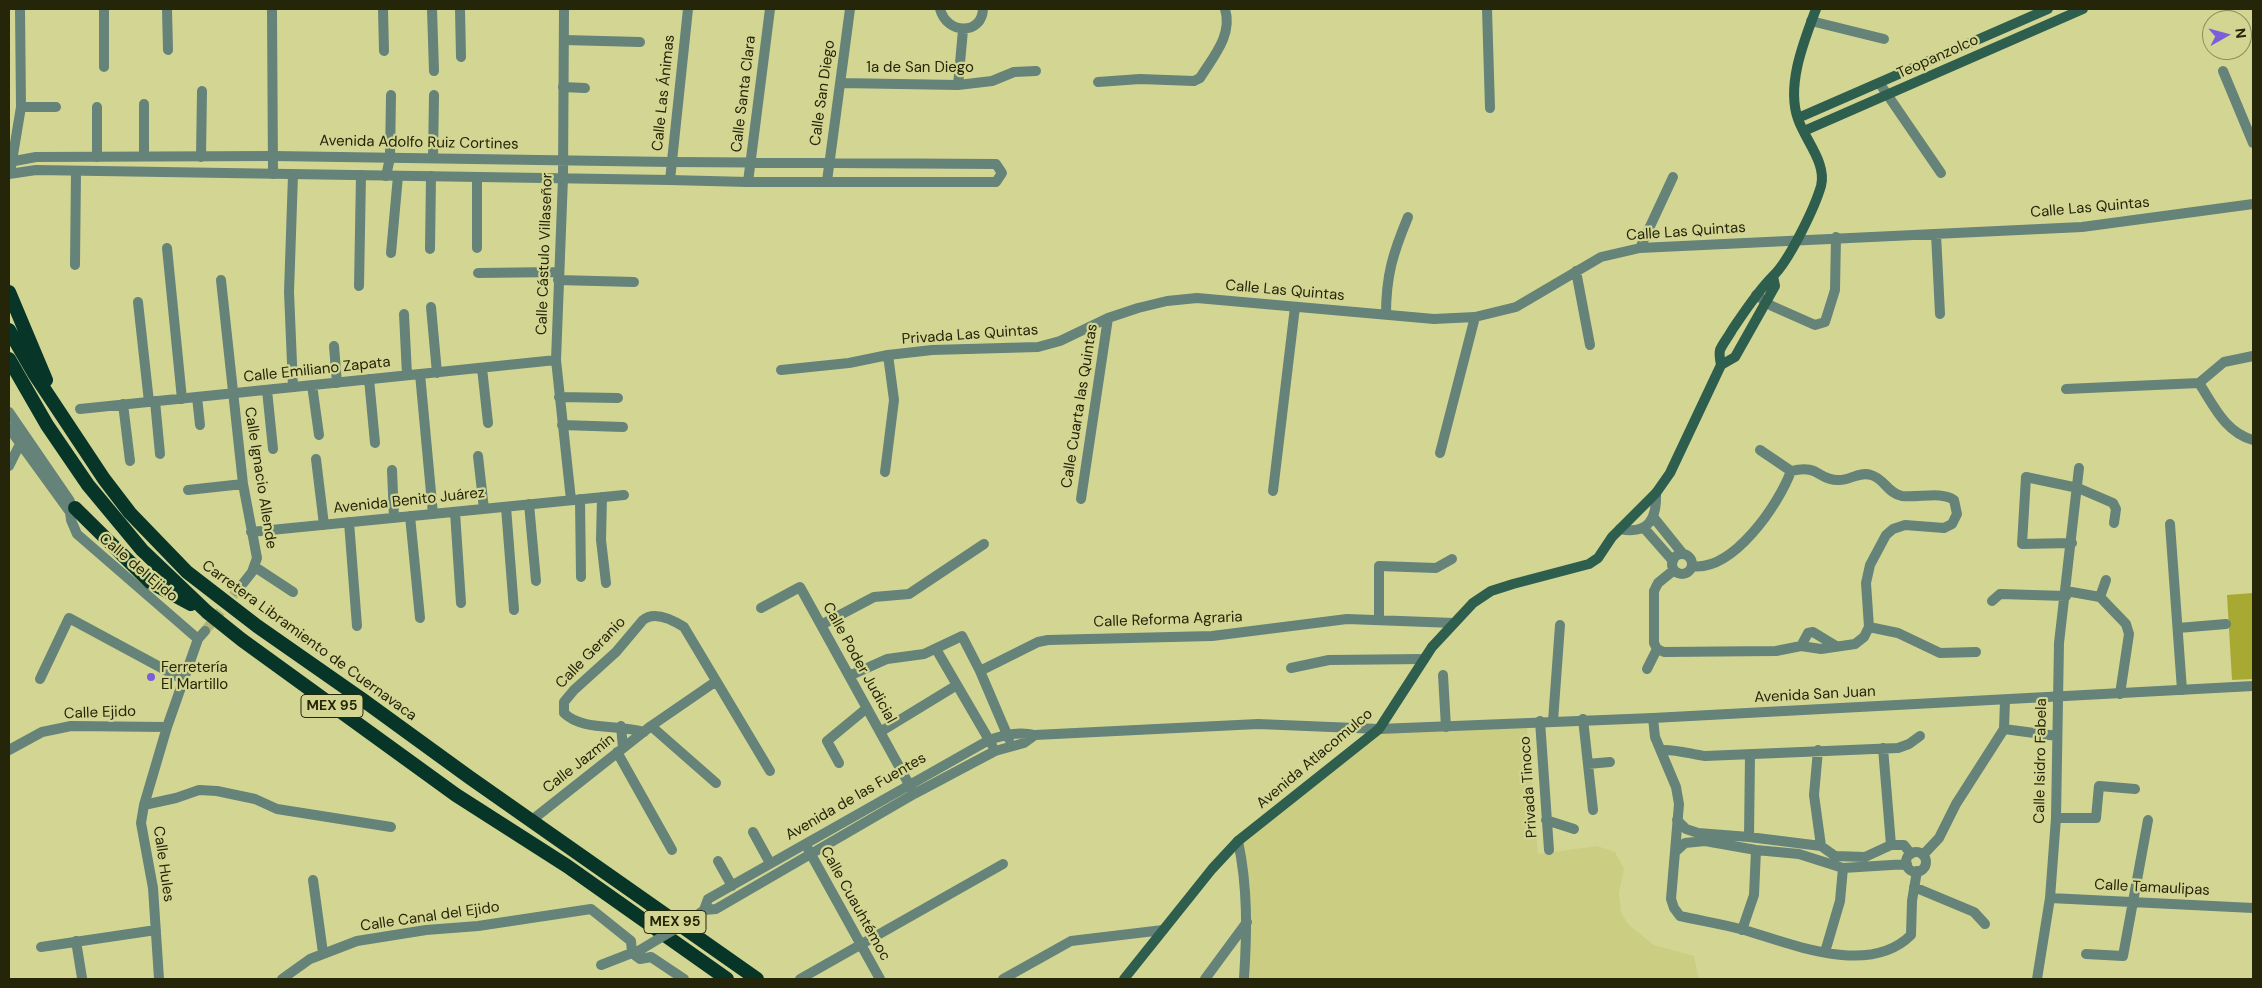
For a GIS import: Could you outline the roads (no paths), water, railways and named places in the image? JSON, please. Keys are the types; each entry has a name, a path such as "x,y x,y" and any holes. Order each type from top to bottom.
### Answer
{"highway":[{"path":"9,292 62,418"},
{"name":"Carretera Libramiento de Cuernavaca","path":"9,330 62,418 130,513 187,572 257,626 363,700 468,777 757,979"},
{"name":"MEX 95","path":"9,359 47,425 92,492 142,550 207,612 242,640 456,794 567,866 727,979"},
{"path":"72,510 150,582 207,612"}],"main road":[{"name":"Avenida Atlacomulco","path":"1124,979 1212,869 1238,841 1379,729 1424,659 1472,603 1491,591 1590,564 1598,558 1620,529 1656,493 1670,473 1721,364 1720,351 1756,295 1766,281 1773,276 1797,240 1821,186 1822,176 1798,118 1794,97 1795,78 1816,9"},
{"name":"Teopanzolco","path":"1804,131 2083,9"},
{"name":"Teopanzolco","path":"1798,118 1880,84 2045,10"},
{"path":"2045,10 2048,24"},
{"name":"Avenida Atlacomulco","path":"1721,364 1735,356 1775,286 1773,276"}],"street":[{"path":"20,9 22,106 9,173 36,170 748,182 911,181 912,162"},
{"path":"104,9 104,67"},
{"path":"167,9 168,50"},
{"path":"272,9 273,174"},
{"path":"383,9 384,51"},
{"path":"432,9 434,72"},
{"path":"460,9 461,57"},
{"name":"Calle Cástulo Villaseñor","path":"564,9 563,178 556,360 562,425 576,500 581,577"},
{"name":"Calle Las Ánimas","path":"670,180 688,9"},
{"name":"Calle Santa Clara","path":"748,182 770,9"},
{"name":"Calle San Diego","path":"827,182 850,9"},
{"path":"940,9 943,18 951,27 963,30 974,25 983,15 983,9"},
{"path":"1098,82 1140,79 1194,81 1200,78 1226,35 1228,24 1224,9"},
{"path":"1487,9 1490,108"},
{"path":"1811,21 1884,39"},
{"path":"958,84 963,30"},
{"path":"564,40 640,42"},
{"name":"1a de San Diego","path":"840,83 958,84 992,81 1014,72 1036,71"},
{"path":"2223,71 2253,144"},
{"path":"1880,84 1941,173"},
{"path":"564,88 585,88"},
{"path":"202,91 202,157"},
{"path":"386,176 390,158 391,95"},
{"path":"433,158 434,95"},
{"path":"144,104 144,156"},
{"path":"22,106 56,107"},
{"path":"97,107 97,157"},
{"name":"Avenida Adolfo Ruiz Cortines","path":"11,161 36,157 273,156 750,163 912,162 996,164 1002,173 996,182 911,181"},
{"path":"36,157 36,170"},
{"path":"228,157 228,174"},
{"path":"75,265 76,171"},
{"path":"293,175 289,292 293,387"},
{"path":"359,286 361,175"},
{"path":"390,253 398,176"},
{"path":"430,249 431,176"},
{"path":"477,177 477,248"},
{"path":"1640,248 1673,177"},
{"name":"Calle Las Quintas","path":"1108,318 1168,301 1197,298 1434,319 1475,317 1516,307 1601,258 1640,248 1836,237 2082,227 2253,204"},
{"path":"1386,315 1386,288 1392,255 1408,217"},
{"path":"1936,234 1940,314"},
{"path":"1756,295 1766,302 1815,325 1825,322 1835,290 1836,237"},
{"path":"167,248 182,398"},
{"path":"1576,271 1590,345"},
{"path":"478,273 558,276 634,282"},
{"name":"Calle Ignacio Allende","path":"221,280 243,484 257,558 255,567"},
{"path":"138,302 160,454"},
{"path":"431,307 437,372"},
{"path":"1273,491 1295,307"},
{"path":"404,314 407,372"},
{"path":"1440,453 1475,317"},
{"name":"Privada Las Quintas","path":"782,370 849,363 888,355 932,350 1038,347 1060,341 1108,318"},
{"name":"Calle Cuarta las Quintas","path":"1081,499 1108,318"},
{"path":"334,346 337,383"},
{"name":"Privada Las Quintas","path":"885,472 894,400 888,355"},
{"path":"2066,389 2199,383 2224,362 2253,356"},
{"name":"Calle Emiliano Zapata","path":"80,409 337,383 407,372 420,374 556,360"},
{"path":"482,368 488,423"},
{"path":"420,374 433,514"},
{"path":"368,379 375,443"},
{"path":"2199,383 2223,420 2232,430 2253,440"},
{"path":"312,385 319,435"},
{"path":"267,390 273,449"},
{"path":"197,397 200,425"},
{"path":"559,397 618,398"},
{"path":"124,404 130,461"},
{"path":"10,425 24,434 72,510"},
{"path":"10,425 21,445 72,510"},
{"path":"562,425 623,427"},
{"path":"9,466 21,445 24,434"},
{"path":"1682,554 1675,557 1673,565 1654,591 1654,643 1657,649 1664,652 1776,651 1801,646 1822,648 1855,644 1864,637 1869,627 1866,583 1870,565 1879,546 1893,529 1906,525 1944,528 1952,524 1957,514 1954,500 1940,495 1922,498 1899,496 1878,478 1870,474 1861,474 1846,480 1836,480 1828,479 1817,471 1807,468 1791,471 1760,450"},
{"path":"478,456 484,509"},
{"path":"316,459 324,525"},
{"name":"Calle Isidro Fabela","path":"2037,979 2050,898 2056,818 2059,644 2072,543 2079,468"},
{"path":"392,470 394,518"},
{"path":"1644,528 1673,565 1683,574 1692,566 1706,566 1715,563 1743,542 1778,501 1791,471"},
{"path":"2072,543 2022,544 2026,477 2078,488 2114,503 2116,509 2114,522"},
{"path":"188,490 243,484"},
{"path":"1620,529 1636,530 1644,528 1654,518 1656,493"},
{"name":"Avenida Benito Juárez","path":"251,532 624,495"},
{"path":"602,497 601,540 606,583"},
{"path":"529,504 536,581"},
{"path":"506,507 514,610"},
{"name":"Calle del Ejido","path":"72,510 73,526 85,542 202,635 167,727"},
{"path":"455,512 461,603"},
{"path":"410,516 420,618"},
{"path":"1654,518 1682,554 1690,558 1692,566"},
{"path":"349,522 357,626"},
{"path":"2170,524 2182,690"},
{"path":"821,625 874,597 909,594 984,544"},
{"path":"1379,620 1379,566 1436,568 1452,559"},
{"path":"237,591 255,567 293,592"},
{"path":"2100,597 2106,580"},
{"name":"Calle Poder Judicial","path":"761,608 800,587 912,789"},
{"path":"1992,601 2000,594 2066,594 2100,597 2126,624 2129,634 2120,694"},
{"name":"Calle Geranio","path":"647,729 576,723 564,713 564,702 616,652 648,616 672,620 684,627 715,682"},
{"path":"40,679 69,618 184,680"},
{"name":"Calle Reforma Agraria","path":"980,671 1038,642 1048,640 1212,636 1348,619 1454,623"},
{"path":"2178,628 2226,624"},
{"path":"1554,721 1560,625"},
{"path":"1869,627 1898,633 1940,653 1976,652"},
{"path":"1801,646 1808,633 1813,632 1836,646"},
{"path":"849,676 887,659 907,657 936,649 962,636 1008,734 1010,745"},
{"path":"936,649 996,751"},
{"path":"1647,669 1657,649"},
{"path":"1291,668 1329,660 1424,659"},
{"path":"1443,675 1446,726"},
{"path":"715,682 770,771"},
{"name":"Calle Jazmín","path":"532,820 647,729 715,682"},
{"path":"880,732 957,686"},
{"name":"Avenida San Juan","path":"1379,729 1583,719 1653,718 2253,686"},
{"path":"1923,855 1939,838 1956,804 2004,729 2005,700"},
{"path":"839,763 827,741 867,708"},
{"path":"1653,718 1654,737 1662,750 1663,759 1669,766 1679,804 1671,899 1674,908 1680,916 1825,952 1837,954 1875,954 1892,950 1903,943 1910,935 1912,928 1912,901 1917,871"},
{"path":"1583,719 1594,810"},
{"name":"Privada Tinoco","path":"1540,721 1549,850"},
{"name":"Avenida de las Fuentes","path":"704,910 716,909 810,853 989,740 1008,734 1022,732 1035,735 1258,724 1379,729"},
{"name":"Calle Ejido","path":"9,750 42,732 71,726 167,727"},
{"path":"622,726 620,750 672,850"},
{"name":"Calle Hules","path":"159,979 153,888 141,823 144,805 167,727"},
{"path":"647,729 716,784"},
{"path":"2004,729 2057,736"},
{"name":"Avenida de las Fuentes","path":"601,966 636,952 695,917 704,910 708,899 804,843 912,789 1010,745 1024,743 1035,735"},
{"path":"1662,750 1672,749 1680,753 1705,756 1898,748 1909,744 1920,736"},
{"path":"1883,748 1891,845"},
{"path":"1818,750 1814,795 1821,846"},
{"path":"1669,766 1680,753"},
{"path":"1749,836 1750,755"},
{"path":"1588,764 1610,762"},
{"path":"2056,818 2096,818 2099,786 2135,789"},
{"path":"144,805 176,798 199,790 217,791 255,799 277,810 391,827"},
{"path":"1546,820 1574,829"},
{"path":"1677,820 1686,829 1698,833 1749,836 1821,846 1835,856 1865,857 1891,845 1904,845 1910,854"},
{"path":"2086,954 2123,956 2148,820"},
{"path":"753,832 770,863"},
{"path":"1238,841 1245,876 1248,921 1244,979"},
{"path":"1675,852 1684,843 1700,841 1756,850 1799,854 1843,868 1907,864"},
{"name":"Calle Cuauhtémoc","path":"804,843 880,979"},
{"path":"1742,930 1754,895 1756,850"},
{"path":"1910,854 1917,852 1923,855"},
{"path":"1907,864 1910,854"},
{"path":"1907,864 1911,870 1917,871 1925,866 1923,855"},
{"path":"718,860 732,886"},
{"path":"800,979 1003,864"},
{"path":"1825,952 1840,901 1843,868"},
{"path":"313,880 323,953"},
{"path":"1914,887 1974,912 1985,924"},
{"name":"Calle Tamaulipas","path":"2050,898 2253,908"},
{"name":"Calle Canal del Ejido","path":"282,979 310,959 358,942 591,909 631,941 636,952"},
{"path":"1205,979 1248,921"},
{"path":"40,947 156,930"},
{"path":"1004,979 1071,941 1163,930"},
{"path":"76,941 82,978"},
{"path":"636,952 640,958 651,957 684,979"}],"tunnel":[{"path":"205,631 237,591"}],"place":[{"name":"Ferretería El Martillo","path":"151,677"}]}
